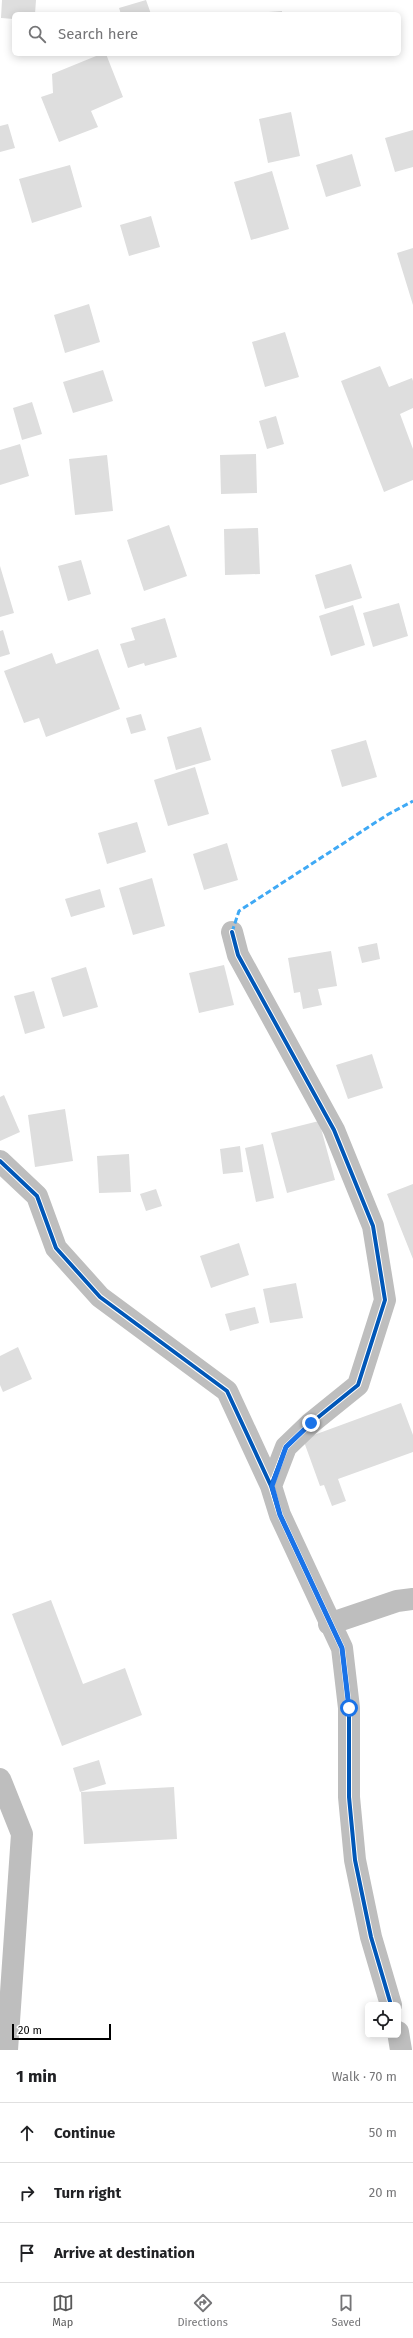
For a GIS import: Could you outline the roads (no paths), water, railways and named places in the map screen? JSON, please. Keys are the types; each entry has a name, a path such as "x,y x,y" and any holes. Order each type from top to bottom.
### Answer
{"street":[{"path":"232,932 238,955 334,1130 373,1226 385,1300 358,1385 311,1423 286,1447 272,1486"},
{"path":"0,1161 37,1196 56,1248 100,1297 227,1391 272,1486 280,1515 329,1624 342,1648 349,1708 349,1796 355,1860 371,1937 390,2002"},
{"path":"329,1624 397,1601 413,1599"},
{"path":"0,1779 22,1834 7,2050"},
{"path":"399,2038 401,2050"}]}
